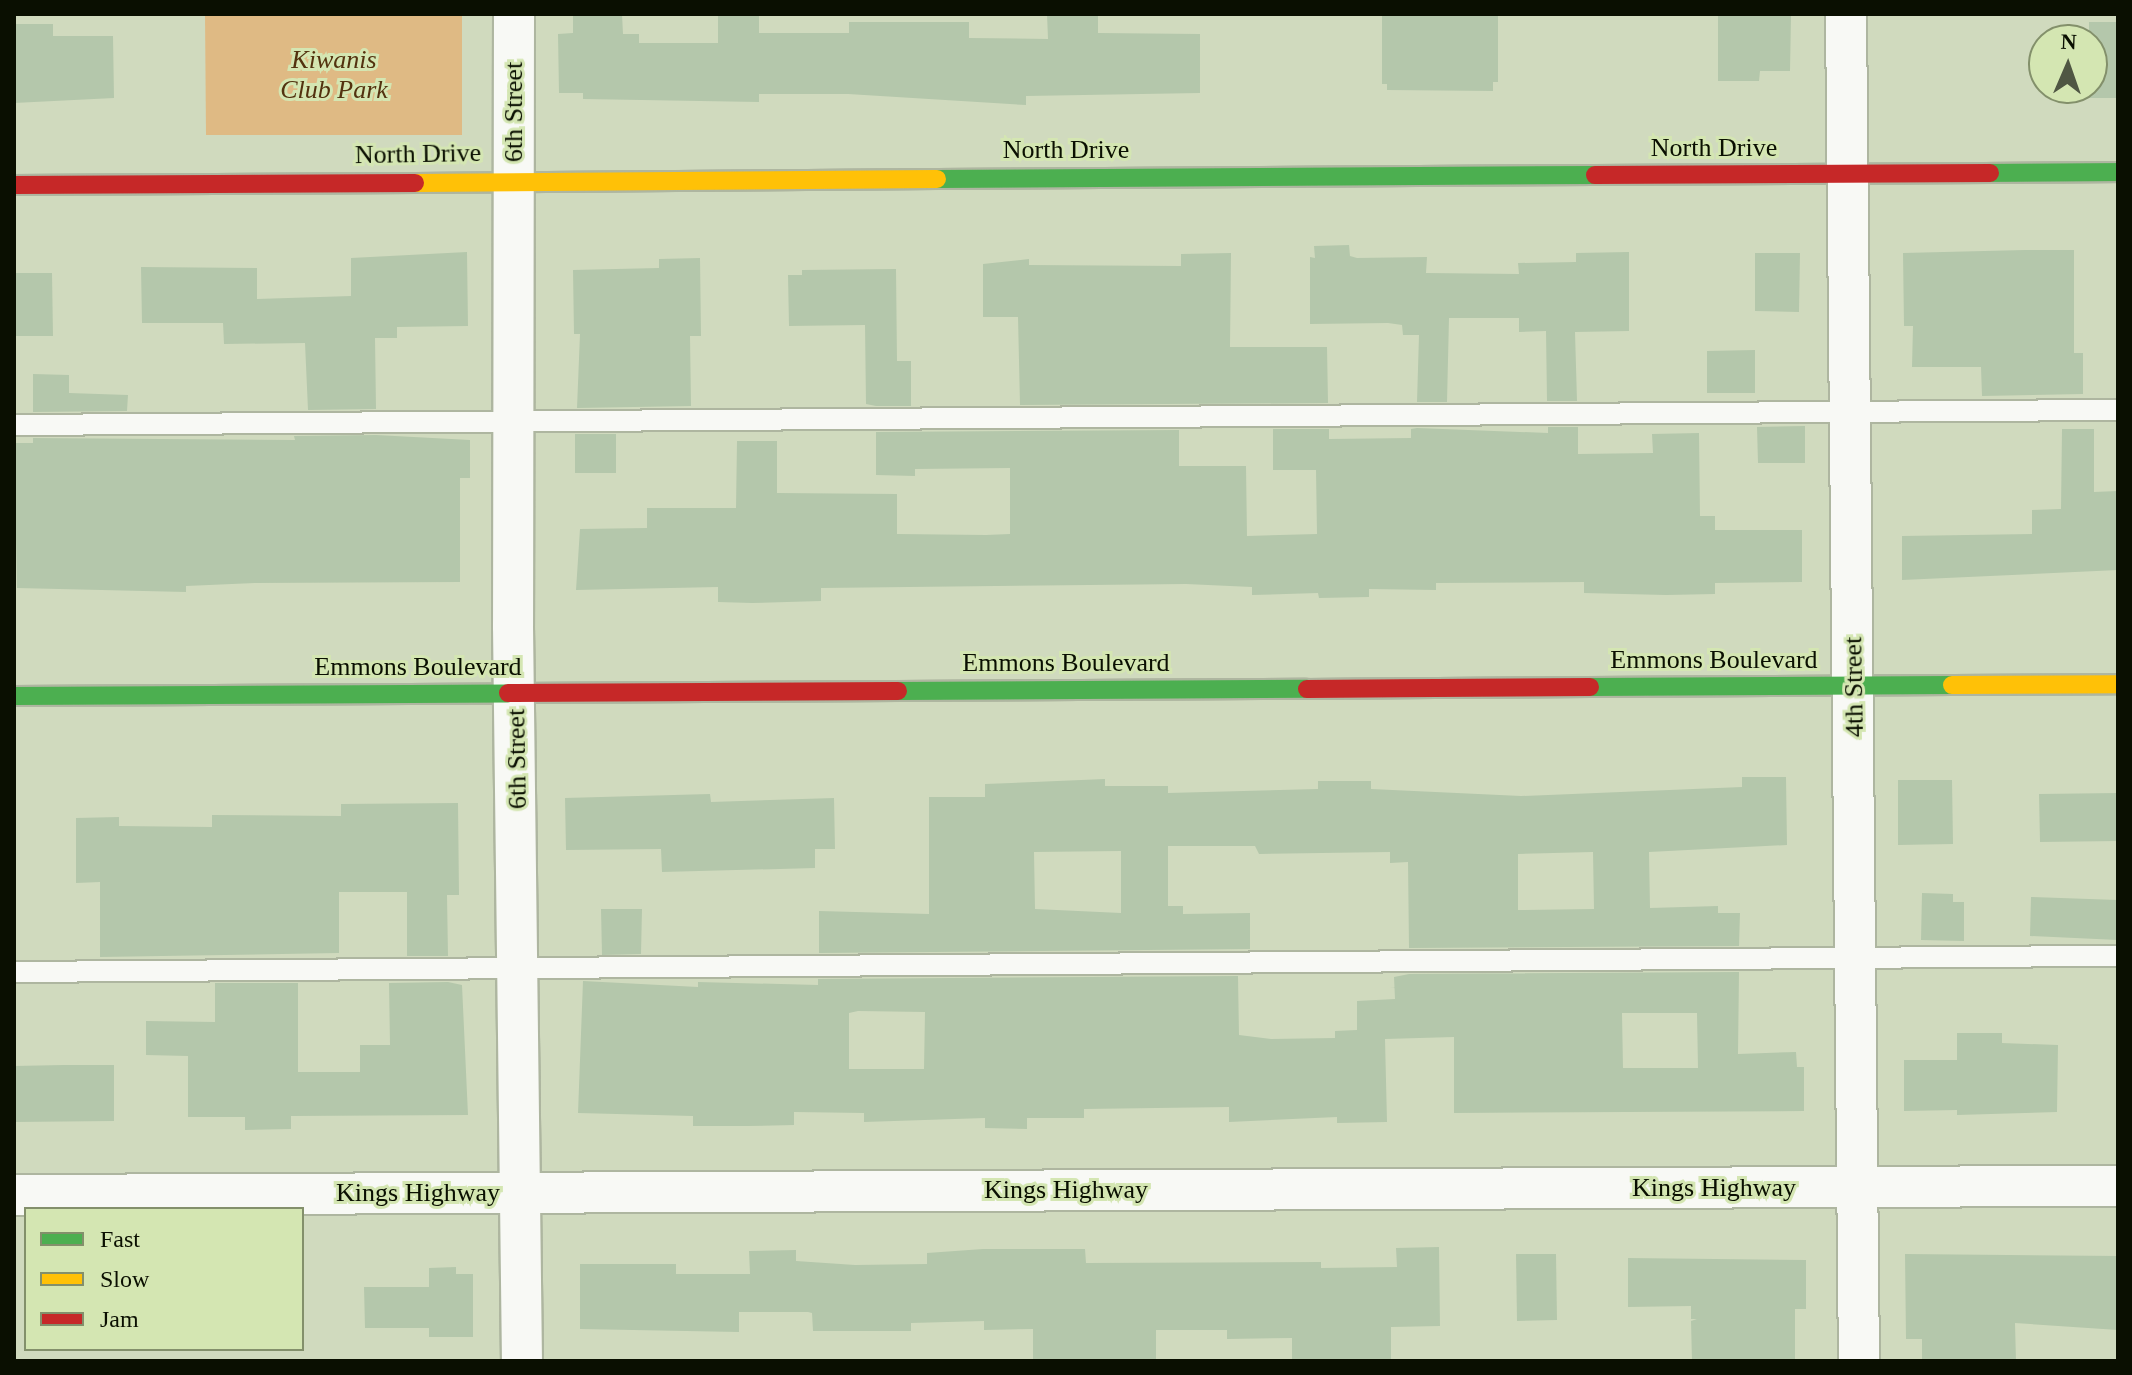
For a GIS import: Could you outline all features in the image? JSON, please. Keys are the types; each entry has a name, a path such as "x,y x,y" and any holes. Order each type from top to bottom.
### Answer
{"street":[{"name":"6th Street","path":"514,14 515,692 522,1361"},
{"name":"4th Street","path":"1846,14 1855,685 1859,1361"},
{"name":"North Drive","path":"14,185 513,178 2118,172"},
{"name":"Emmons Boulevard","path":"14,696 2118,684"},
{"name":"Kings Highway","path":"14,1195 2118,1186"}],"lane":[{"path":"14,425 2118,410"},
{"path":"14,972 2118,956"}],"green space":[{"name":"Kiwanis Club Park","path":"205,14 462,14 462,135 206,135"}],"building":[{"path":"573,14 622,14 623,34 639,34 639,43 718,43 718,15 759,15 759,33 849,33 849,22 969,22 969,38 1048,39 1047,14 1098,14 1098,33 1200,34 1200,93 1026,96 1026,105 848,94 759,94 759,102 583,99 583,93 559,93 558,34 573,33"},
{"path":"1382,14 1498,14 1498,82 1493,82 1493,91 1387,90 1387,84 1382,84"},
{"path":"1718,14 1791,16 1790,71 1760,71 1759,81 1718,81"},
{"path":"2118,22 2118,98 2108,98 2108,24 2089,24"},
{"path":"14,24 53,24 53,36 113,36 114,98 14,103"},
{"path":"1349,245 1350,256 1357,258 1427,257 1426,273 1519,274 1518,263 1576,262 1576,253 1629,252 1629,331 1575,332 1577,401 1547,401 1546,331 1519,332 1519,318 1449,318 1447,402 1417,402 1419,335 1403,335 1402,325 1388,323 1310,324 1310,257 1315,258 1314,246"},
{"path":"2074,250 2074,353 2083,353 2083,394 1982,396 1981,367 1912,367 1913,326 1904,326 1903,253"},
{"path":"467,252 468,326 397,327 397,338 375,338 376,409 308,410 305,343 224,344 223,323 142,323 141,267 257,268 257,299 351,296 351,258"},
{"path":"1231,253 1230,347 1327,347 1328,403 1020,405 1018,317 983,317 983,264 1029,259 1029,265 1181,266 1181,254"},
{"path":"1755,253 1800,253 1799,312 1755,311"},
{"path":"700,258 701,336 690,336 691,406 577,408 580,334 574,334 573,270 659,268 659,259"},
{"path":"896,269 897,361 911,361 911,406 876,406 866,404 865,325 789,326 788,275 802,275 802,270"},
{"path":"14,273 52,273 53,336 14,336"},
{"path":"1755,350 1755,393 1707,393 1707,351"},
{"path":"33,374 69,375 69,393 128,395 127,411 33,412"},
{"path":"1805,426 1805,463 1758,463 1757,427"},
{"path":"1548,427 1578,427 1578,454 1653,453 1652,434 1699,433 1700,516 1715,516 1715,530 1802,530 1802,582 1715,583 1715,594 1666,595 1584,593 1584,582 1436,583 1436,590 1369,589 1369,597 1319,598 1318,593 1252,595 1252,587 1186,584 821,588 821,601 752,603 718,602 718,587 576,590 580,529 647,528 647,508 736,508 737,441 777,441 777,493 897,494 897,534 986,535 1010,534 1010,468 915,469 915,476 876,475 876,432 1179,430 1179,466 1246,466 1247,536 1317,534 1316,470 1273,470 1273,429 1329,429 1329,439 1411,438 1411,429 1417,428 1548,433"},
{"path":"2062,429 2094,429 2094,492 2118,491 2118,570 1902,580 1902,536 2032,534 2032,510 2061,509"},
{"path":"575,434 616,434 616,473 575,473"},
{"path":"376,435 470,440 470,478 460,478 460,582 255,583 186,586 186,592 17,588 14,443 33,443 33,438 295,440 294,436"},
{"path":"1742,777 1786,777 1787,845 1649,852 1650,908 1718,906 1718,913 1740,913 1739,946 1409,948 1408,862 1390,863 1390,852 1259,854 1255,846 1168,846 1168,906 1183,906 1183,914 1250,913 1250,949 819,953 819,911 929,914 929,797 985,797 985,784 1105,779 1105,786 1168,786 1168,793 1318,789 1318,781 1371,781 1371,789 1521,796 1742,787","holes":["1121,851 1121,913 1035,909 1034,852","1593,852 1594,909 1518,910 1518,854"]},
{"path":"1898,780 1952,780 1953,844 1898,845"},
{"path":"2118,793 2118,841 2040,842 2039,794"},
{"path":"710,794 711,802 834,798 835,849 815,849 815,868 662,872 661,849 566,850 565,798"},
{"path":"458,803 459,895 447,895 448,956 407,956 407,892 339,892 339,953 100,957 100,882 76,883 76,818 119,817 119,826 212,827 212,815 341,816 341,804"},
{"path":"1922,893 1953,894 1953,902 1964,902 1964,941 1921,940"},
{"path":"2031,897 2118,900 2118,940 2030,936"},
{"path":"601,909 642,909 641,954 602,955"},
{"path":"1739,972 1738,1054 1796,1052 1797,1067 1804,1067 1804,1111 1454,1113 1454,1037 1385,1039 1387,1122 1337,1123 1337,1117 1229,1122 1229,1107 1084,1109 1084,1118 1027,1118 1027,1129 985,1128 985,1118 864,1122 864,1113 794,1112 794,1125 693,1126 693,1116 578,1113 583,981 698,987 698,982 818,985 818,979 1238,976 1239,1035 1271,1039 1335,1038 1335,1031 1357,1030 1357,1001 1395,999 1394,977 1409,974","holes":["925,1012 924,1069 849,1069 849,1013","1622,1013 1697,1013 1698,1068 1623,1068"]},
{"path":"448,982 462,985 468,1115 291,1116 291,1129 245,1130 245,1117 188,1117 188,1056 146,1055 146,1021 215,1022 215,983 298,983 298,1072 360,1072 360,1045 390,1045 389,983"},
{"path":"1957,1033 2002,1033 2002,1043 2058,1045 2057,1112 1957,1115 1957,1110 1904,1111 1904,1060 1957,1060"},
{"path":"114,1065 114,1121 14,1122 14,1066"},
{"path":"1439,1247 1440,1326 1391,1327 1391,1361 1292,1361 1292,1338 1227,1339 1227,1330 1156,1330 1156,1361 1033,1361 1033,1329 984,1330 984,1321 911,1323 911,1331 813,1331 812,1313 808,1312 739,1312 739,1332 580,1329 580,1264 676,1264 676,1274 750,1274 749,1251 796,1250 796,1261 855,1265 927,1264 927,1253 983,1249 1085,1249 1086,1263 1321,1262 1321,1268 1397,1267 1396,1248"},
{"path":"1516,1254 1556,1254 1557,1320 1517,1321"},
{"path":"1905,1254 2118,1256 2118,1330 2015,1323 2016,1361 1922,1361 1922,1339 1906,1339"},
{"path":"1628,1258 1806,1260 1806,1309 1795,1309 1795,1361 1692,1361 1691,1321 1697,1319 1691,1319 1691,1306 1628,1307"},
{"path":"456,1267 456,1274 473,1274 473,1337 429,1337 429,1328 365,1328 364,1287 429,1287 429,1268"}],"traffic: fast":[{"path":"1990,173 2118,172"},
{"path":"937,179 1595,175"},
{"path":"1590,687 1952,685"},
{"path":"898,691 1307,689"},
{"path":"14,696 508,693"}],"traffic: slow":[{"path":"415,183 937,179"},
{"path":"1952,685 2118,684"}],"traffic: jam":[{"path":"1595,175 1990,173"},
{"path":"14,185 415,183"},
{"path":"1307,689 1590,687"},
{"path":"508,693 898,691"}]}
